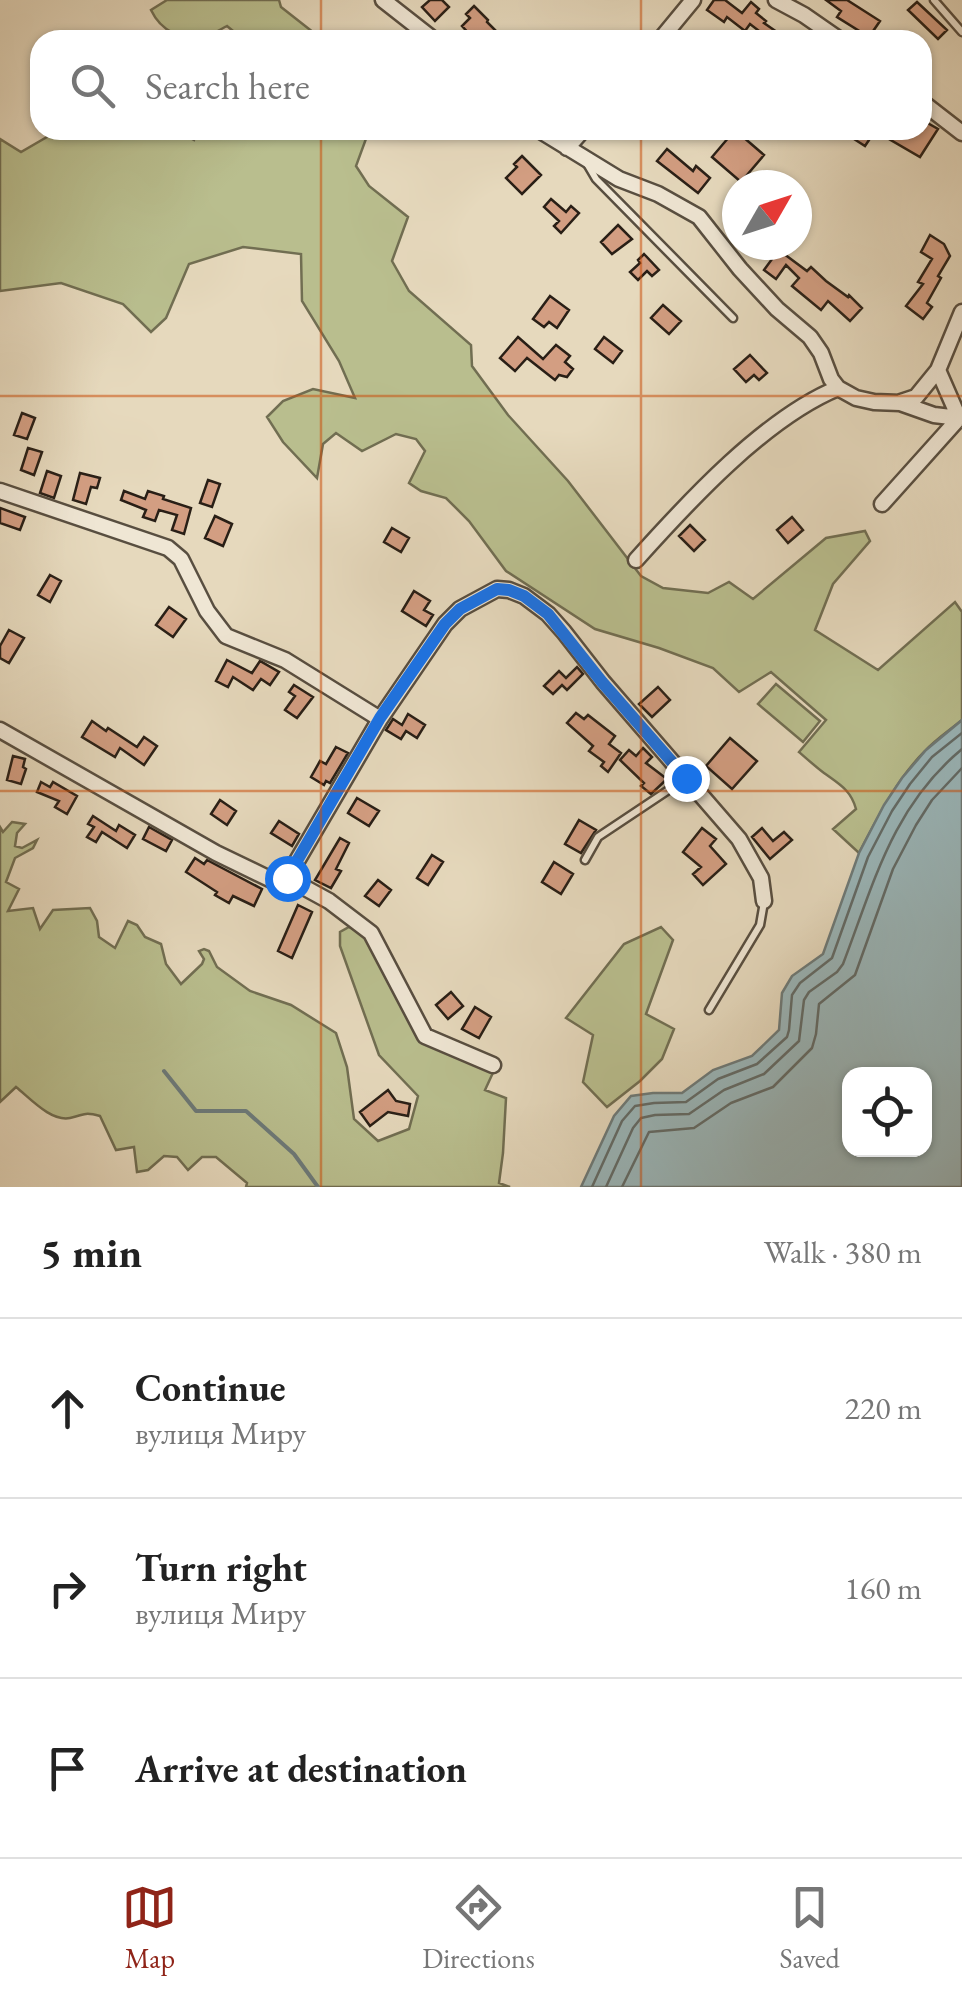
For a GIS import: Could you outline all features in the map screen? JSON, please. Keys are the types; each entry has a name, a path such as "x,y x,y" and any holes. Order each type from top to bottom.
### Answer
{"street":[{"path":"383,0 421,30"},
{"path":"668,30 694,0"},
{"path":"776,0 826,30"},
{"path":"932,110 962,133"},
{"path":"555,140 620,179 699,217 740,269 810,337 838,388 856,398 961,417"},
{"path":"567,148 574,140"},
{"path":"900,403 916,397 938,370 962,312"},
{"path":"938,370 961,417"},
{"path":"636,560 683,507 761,437 812,398 838,388"},
{"path":"882,504 961,417"},
{"path":"0,491 168,548 181,560 207,611 226,636 285,660 380,718"},
{"path":"0,730 278,883 287,878 380,718 445,624 482,595 497,589 509,590 548,614 739,839 762,878 764,901"},
{"path":"287,878 330,900 370,933 425,1036 493,1065"}],"lane":[{"path":"934,0 962,32"},
{"path":"586,160 596,179 732,318"},
{"path":"585,860 598,837 686,778"},
{"path":"709,1010 760,925 764,901"}],"green space":[{"path":"167,0 279,0 281,7 310,30 232,30 227,26 219,30 169,30 151,10"},
{"path":"0,139 21,152 42,140 366,140 356,166 369,186 408,217 392,261 409,291 471,345 472,366 508,415 568,481 641,576 663,588 708,593 729,582 753,599 826,538 865,531 870,541 833,584 815,630 878,670 955,602 962,612 962,720 929,747 905,774 859,853 833,829 856,809 851,797 799,752 826,720 771,672 739,692 713,668 595,629 506,571 469,521 446,498 409,483 425,451 416,439 396,434 362,451 336,433 323,444 317,478 283,442 267,417 283,401 313,389 355,398 339,361 302,301 301,254 243,247 189,264 166,318 151,332 123,304 61,283 0,291"},
{"path":"776,684 820,721 803,742 758,704"},
{"path":"12,822 25,824 17,833 15,846 22,848 37,840 33,848 15,858 6,882 19,889 8,911 33,908 40,929 53,910 90,908 99,937 115,948 128,921 137,925 145,937 161,944 166,964 181,984 202,964 204,959 199,951 209,951 217,967 250,991 291,1005 336,1033 347,1067 354,1119 378,1141 409,1129 418,1096 379,1055 340,946 340,932 349,927 367,936 422,1038 497,1064 485,1090 506,1098 499,1183 510,1187 246,1187 247,1183 216,1157 202,1157 188,1170 177,1157 164,1156 148,1170 137,1172 134,1147 116,1150 100,1116 56,1116 16,1087 0,1102 0,827 3,832"},
{"path":"661,927 673,940 646,1014 674,1029 662,1059 607,1107 583,1082 593,1035 566,1018 624,944"}],"water":[{"path":"962,720 962,1187 581,1187 614,1116 631,1096 682,1093 713,1070 752,1056 779,1030 782,993 792,976 823,954 859,853 902,778 926,750"}],"building":[{"path":"430,0 442,0 449,7 435,21 422,7"},
{"path":"714,0 725,0 742,13 751,2 759,9 756,13 764,23 774,30 758,30 750,24 744,30 727,17 724,22 707,10"},
{"path":"826,0 847,0 880,21 874,30 858,30 837,17 841,11"},
{"path":"917,2 947,30 938,39 908,10"},
{"path":"474,6 495,30 466,30 462,26 470,18 466,14"},
{"path":"726,140 747,140 764,155 751,170 727,170 712,157"},
{"path":"891,140 931,140 920,157"},
{"path":"667,149 693,171 696,166 710,178 698,193 657,161"},
{"path":"522,156 541,175 522,194 506,178"},
{"path":"551,199 566,212 571,206 579,213 561,233 554,226 559,221 544,207"},
{"path":"618,225 632,239 612,254 601,242"},
{"path":"930,235 944,244 950,256 927,303 932,307 923,319 906,306 923,284 918,282 932,259 921,252"},
{"path":"644,254 659,270 652,276 647,271 638,280 630,272"},
{"path":"771,260 792,260 807,271 811,267 862,308 850,321 828,301 821,310 792,286 799,278 786,265 776,279 764,270"},
{"path":"550,296 569,310 557,328 549,322 544,327 533,319"},
{"path":"663,305 681,321 669,334 651,318"},
{"path":"518,337 543,359 556,345 570,356 565,362 573,369 567,377 559,375 555,380 527,358 515,371 500,358"},
{"path":"604,337 622,351 613,363 595,349"},
{"path":"750,355 767,373 759,380 754,375 746,382 734,369"},
{"path":"22,413 35,418 27,439 14,435"},
{"path":"28,448 42,452 34,475 21,470"},
{"path":"47,471 61,476 54,498 40,493"},
{"path":"80,473 100,478 97,488 91,487 86,504 73,500"},
{"path":"208,480 220,484 212,507 200,503"},
{"path":"124,491 145,499 148,491 191,508 184,534 172,530 177,515 159,510 155,521 143,517 146,510 121,500"},
{"path":"0,508 25,517 20,530 0,523"},
{"path":"215,516 232,524 223,546 205,538"},
{"path":"792,517 803,530 788,543 777,530"},
{"path":"690,525 705,540 694,551 679,536"},
{"path":"392,528 409,538 401,552 384,542"},
{"path":"50,575 61,581 50,602 38,595"},
{"path":"414,591 430,601 424,610 433,615 426,626 402,611"},
{"path":"169,607 186,619 173,637 156,625"},
{"path":"9,630 24,638 9,663 0,658 0,646"},
{"path":"227,660 252,673 260,661 279,672 270,685 261,679 253,690 233,677 228,687 216,681"},
{"path":"577,667 583,674 567,690 562,685 553,694 544,686 559,671 566,678"},
{"path":"294,685 313,697 297,718 285,710 295,696 289,692"},
{"path":"658,687 670,700 652,717 639,704"},
{"path":"576,713 584,719 588,715 615,736 609,744 621,753 608,772 601,766 604,762 589,751 593,746 567,723"},
{"path":"408,714 425,725 417,738 406,731 401,739 386,730 393,719 402,725"},
{"path":"92,721 137,747 144,737 157,746 144,765 120,748 115,757 82,737"},
{"path":"730,738 757,761 732,789 706,766"},
{"path":"336,747 348,753 330,783 326,781 324,785 311,777 320,761 326,764"},
{"path":"643,748 652,757 646,763 667,779 651,794 620,760 629,750 636,756"},
{"path":"13,756 25,759 21,784 7,780"},
{"path":"41,782 50,787 53,782 77,796 67,814 55,807 59,801 37,792"},
{"path":"357,798 379,811 369,826 348,813"},
{"path":"220,800 236,811 227,825 211,814"},
{"path":"93,816 116,831 119,825 135,835 127,848 102,832 96,842 87,837 94,827 88,824"},
{"path":"579,820 596,830 581,853 565,844"},
{"path":"279,821 299,834 292,846 271,833"},
{"path":"149,827 172,840 166,851 143,839"},
{"path":"702,828 716,839 710,846 726,864 703,885 693,874 701,867 683,852"},
{"path":"762,828 773,841 784,832 792,840 770,859 752,837"},
{"path":"340,838 349,843 331,888 315,880"},
{"path":"432,855 443,862 428,885 417,878"},
{"path":"195,858 204,864 207,860 262,889 254,906 233,896 229,903 186,872"},
{"path":"554,862 573,874 561,894 542,882"},
{"path":"378,880 391,890 379,906 365,896"},
{"path":"298,905 312,912 292,958 278,951"},
{"path":"451,992 463,1006 448,1019 436,1005"},
{"path":"475,1007 491,1017 479,1038 462,1029"},
{"path":"388,1090 396,1101 410,1104 408,1116 388,1112 370,1126 360,1112"}],"waterway":[{"path":"164,1071 196,1111 246,1111 294,1154 318,1187"}],"route":[{"path":"287,878 380,718 445,624 460,609 497,589 524,596 548,614 686,778"}]}
